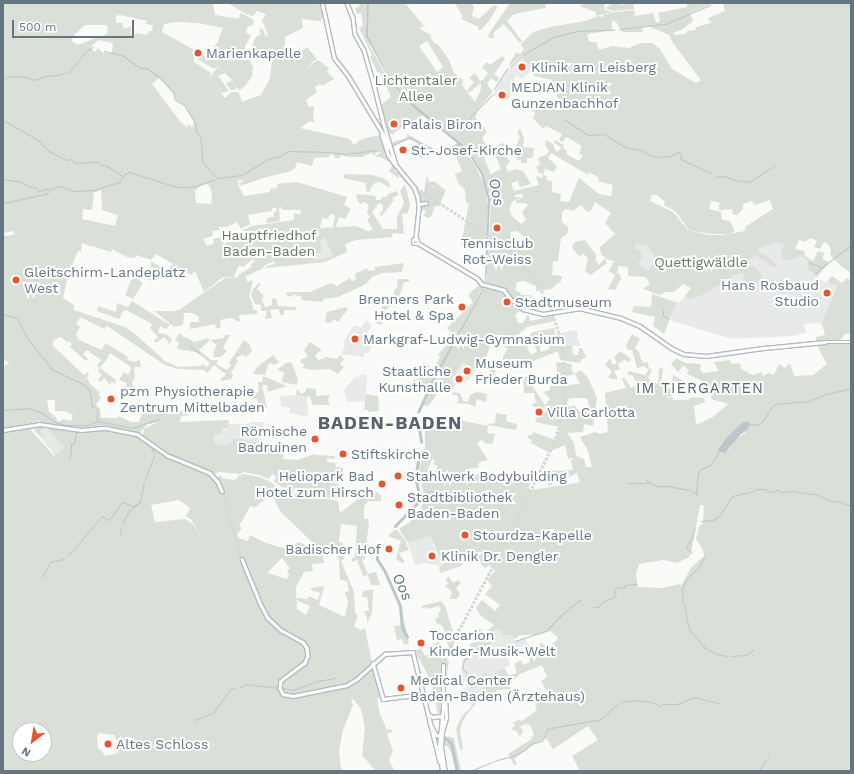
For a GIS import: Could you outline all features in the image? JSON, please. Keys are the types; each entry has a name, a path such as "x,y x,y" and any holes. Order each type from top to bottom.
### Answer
{"main road":[{"path":"322,3 334,58 345,71 382,132 388,148"},
{"path":"347,3 353,18 355,34 364,50 396,165"},
{"path":"382,132 388,154 414,187 419,204 417,241 477,278 484,285 504,290 520,308 534,313 546,313 576,307 632,322 640,326 670,348 684,354 706,356 825,342 851,342"},
{"path":"419,204 425,202"},
{"path":"3,430 29,424 45,424 81,430 106,428 139,435 159,450 207,471 216,479 222,491"},
{"path":"242,559 268,618 281,630 301,640 307,648 308,658 304,664 281,681 280,690 286,696 312,693 350,684 360,677 373,663 390,653 413,652 422,694 443,771"},
{"path":"373,663 383,699 422,694"},
{"path":"440,762 443,665"},
{"path":"442,688 447,710 445,724 440,736 443,771"},
{"path":"427,711 434,717 442,716"},
{"path":"442,716 444,720 442,732"},
{"path":"430,723 434,717"},
{"path":"430,723 436,735 440,736"}],"shaded area":[{"path":"367,3 369,3 368,36 387,74 406,98 463,145 470,153 483,173 490,200 487,273 483,291 435,379 420,413 417,413 430,384 482,290 485,279 488,200 481,174 470,156 457,143 414,108 390,81 366,36"},
{"path":"522,58 529,65 531,71 522,79 516,76 513,82 519,85 508,100 493,95 506,70 510,69"},
{"path":"326,238 333,256 315,260 314,253 322,252 320,240"},
{"path":"778,242 785,245 781,255 800,255 809,261 807,268 821,280 837,286 822,323 804,324 806,333 791,336 732,339 669,320 674,308 685,296 689,300 705,294 737,274 745,273 749,261 759,248"},
{"path":"636,244 647,246 656,259 648,271 638,264 633,248"},
{"name":"Markgraf-Ludwig-Gymnasium","path":"366,320 372,325 363,337 372,347 368,353 364,353 364,357 341,354 345,345 343,343 354,325 361,328"},
{"path":"575,330 578,332 577,337 581,346 556,346 551,337 553,335"},
{"path":"463,362 475,370 469,380 455,385 450,381"},
{"path":"362,374 367,376 366,401 347,402 344,390 356,376 358,378"},
{"path":"296,395 307,397 308,417 289,413 290,408 281,406 280,396"},
{"path":"251,422 264,422 261,443 236,438 227,445 214,444 214,434 221,434 221,430 228,428 229,424 249,424"},
{"path":"743,422 749,422 750,424 747,430 740,435 725,453 717,451 726,438"},
{"path":"44,427 52,433 64,447 55,455 38,435 46,438 40,431"},
{"path":"430,536 433,545 444,565 439,566 426,563 415,565 408,543"},
{"path":"494,629 500,629 503,635 512,635 515,641 525,639 532,650 516,658 514,654 507,655 510,665 489,677 482,675 486,683 472,706 460,695 470,682 460,681 463,659 484,642"}],"green space":[{"name":"Hauptfriedhof Baden-Baden","path":"3,3 213,3 215,15 239,19 240,13 254,21 253,25 247,27 246,33 251,35 245,46 245,52 253,67 252,76 246,85 240,90 235,87 236,90 231,90 226,84 231,80 234,85 232,80 225,73 218,76 229,91 222,93 212,81 225,98 231,92 237,92 239,93 242,102 261,95 270,78 272,60 262,53 256,59 253,52 256,50 255,48 251,48 256,37 261,34 259,30 262,28 266,36 268,36 262,20 266,14 257,11 253,16 246,14 228,3 319,3 323,17 320,21 302,19 303,28 285,37 285,46 300,53 307,47 317,59 312,62 306,71 318,60 329,68 327,72 334,79 322,86 320,84 315,87 317,92 306,100 309,107 314,106 313,116 315,123 310,121 300,128 350,139 353,144 358,143 358,141 365,138 380,135 387,154 383,155 389,157 393,164 380,157 375,157 381,152 377,152 374,156 372,153 362,157 348,157 341,155 339,158 335,158 334,155 330,154 329,157 314,158 312,166 297,162 295,168 291,171 240,186 239,183 243,182 241,180 238,181 238,185 244,196 270,192 270,189 277,188 277,184 297,182 347,197 344,205 351,209 345,219 339,217 336,227 333,227 335,215 330,214 328,219 322,218 320,228 356,226 368,231 373,230 367,219 370,218 367,212 369,206 365,202 360,204 356,197 357,194 375,196 376,200 381,200 382,197 387,197 388,194 397,191 398,195 392,198 394,200 382,216 379,214 383,210 383,205 379,203 372,212 383,229 397,229 397,217 404,203 400,191 404,185 406,187 410,205 408,213 402,214 404,234 393,233 392,237 356,240 345,244 347,252 325,262 266,268 267,266 275,264 274,261 265,265 262,269 244,277 246,277 247,282 253,280 249,297 252,302 253,310 257,310 257,314 239,315 240,322 231,318 220,320 221,327 216,329 215,324 190,329 190,322 199,322 199,317 193,313 184,313 183,325 174,327 154,311 179,310 225,278 239,277 238,275 251,267 251,264 255,261 253,259 243,267 239,265 234,277 223,277 204,292 195,271 191,275 185,271 177,280 169,274 152,282 147,279 150,277 151,261 166,270 173,264 156,254 151,260 136,255 135,258 127,257 112,249 111,252 82,243 81,252 78,251 68,275 63,298 74,305 74,310 125,327 165,361 178,367 201,366 202,364 207,367 210,363 196,352 177,349 179,343 175,340 180,333 184,338 186,337 194,342 208,338 210,340 199,350 211,360 218,360 216,364 227,370 231,365 229,363 244,340 250,345 252,351 246,357 243,354 236,358 238,361 231,373 233,375 231,379 221,381 220,380 226,374 214,365 207,373 204,370 178,369 165,365 107,326 104,329 80,317 76,324 80,327 76,334 79,340 102,350 105,344 109,345 128,357 127,359 130,361 136,362 138,359 140,361 141,367 134,367 135,378 132,381 133,389 125,387 127,383 119,380 124,372 129,375 131,367 110,353 100,368 97,366 101,360 87,350 83,354 88,359 86,361 70,347 72,344 69,341 67,342 61,337 54,340 52,345 84,375 87,372 89,375 87,378 90,384 100,393 98,395 101,397 96,405 100,409 101,418 118,418 119,416 131,422 139,422 142,413 162,414 183,411 185,414 190,413 189,415 181,416 180,422 229,420 228,428 223,428 221,434 214,434 214,444 227,445 236,438 259,443 260,446 284,450 283,459 298,460 314,454 335,456 335,459 327,458 327,462 335,463 336,467 343,468 342,479 338,479 338,496 336,499 328,498 297,489 282,487 274,482 276,477 272,474 269,479 259,475 243,472 241,474 219,472 215,474 173,456 143,435 144,429 158,422 148,424 139,433 128,431 126,433 143,439 163,454 206,472 215,480 220,475 222,478 234,480 238,478 238,476 244,474 259,477 269,481 280,489 294,490 293,493 338,501 340,513 365,495 366,498 370,497 369,493 377,492 381,496 381,501 368,501 364,506 364,519 368,519 369,526 366,543 364,544 365,559 362,560 368,574 376,572 380,585 371,585 368,575 363,576 357,560 352,562 352,558 355,557 357,526 341,524 339,542 343,543 344,559 341,561 354,592 355,613 358,616 354,626 360,630 365,628 372,663 354,681 340,686 341,688 352,684 372,668 374,669 380,697 377,699 380,714 387,730 391,729 392,732 387,734 393,751 389,761 395,771 376,771 362,755 365,728 361,709 353,699 351,700 353,705 343,730 339,751 341,768 344,771 3,771 3,431 28,427 54,456 64,447 47,428 44,427 40,431 47,438 38,435 32,426 44,425 80,431 96,429 73,428 61,426 59,423 59,425 40,422 37,420 37,422 3,428 3,367 9,363 3,359 3,235 7,236 15,234 13,231 3,233","holes":["116,14 147,21 145,24 153,25 152,31 150,31 147,35 136,33 135,35 131,34 131,27 123,28 123,23 116,23","177,22 198,23 223,28 217,43 206,57 201,54 202,50 197,49 196,51 162,32 164,24","85,25 107,25 108,33 100,38 98,37 78,45 71,41 75,34","99,40 113,43 112,53 103,53 98,48 95,52 91,49 91,46","194,57 214,69 218,66 225,73 218,67 209,78 211,73 194,62","159,78 174,94 174,98 184,105 194,122 192,128 190,124 186,127 152,84","207,184 210,187 212,195 211,204 196,203 195,191 199,187","101,190 102,210 118,215 115,226 82,219 83,209 92,210 94,192","279,207 281,207 282,210 301,210 300,215 294,213 294,220 252,226 239,232 224,245 222,237 213,239 214,243 207,246 203,239 213,236 212,231 220,230 219,227 227,227 237,222 241,229 250,224 248,215 272,211 272,208 276,208 277,211 274,212 274,217 268,217 266,223 280,221","325,238 333,256 315,260 312,254 322,252 320,240","47,400 55,400 55,411 65,411 73,415 71,421 64,419 58,422 55,416 49,412","272,494 280,511 320,550 298,542 290,550 266,543 250,535 248,541 239,538 237,534 242,528 239,526 251,505 254,508","179,500 190,508 186,516 191,519 205,542 193,524 185,519 155,522 151,505","335,552 339,560 340,580 347,581 349,591 345,592 348,602 345,617 319,605 324,588 323,586 311,588 311,590 320,593 318,600 309,596 308,599 297,598 298,601 310,606 306,615 297,609 296,587 304,572 313,571 312,564 324,563 322,553 323,555","282,558 290,568 287,571 289,574 287,579 267,573","99,733 114,735 120,746 118,746 118,753 105,756 101,750 98,749 97,736"]},
{"path":"360,3 367,3 366,27 370,46 386,76 391,80 375,53 368,36 369,3 405,3 424,26 419,28 431,35 430,37 435,44 437,43 449,60 454,73 463,80 462,85 475,102 481,89 481,83 470,92 467,91 474,82 469,78 475,73 480,81 483,80 488,73 482,67 487,62 490,65 502,56 505,59 494,74 499,78 497,82 491,78 487,84 493,92 479,108 475,117 487,132 482,138 488,149 503,143 506,145 502,149 510,161 506,167 508,172 516,169 523,171 531,184 520,187 518,181 511,183 514,191 539,185 536,176 542,178 543,174 539,173 536,166 540,165 538,158 545,155 547,157 546,155 549,151 545,145 546,140 554,145 554,149 558,152 561,147 554,143 555,140 564,145 563,148 567,151 566,154 579,161 583,156 579,153 582,146 566,137 563,142 559,140 562,134 546,126 543,129 531,116 534,117 535,112 526,109 528,101 543,102 551,108 554,101 560,104 562,100 557,97 557,90 550,88 551,80 534,76 529,65 522,59 524,56 522,55 510,66 509,65 516,52 520,54 524,49 521,46 522,43 533,32 550,27 585,21 598,16 603,17 603,15 614,12 634,10 635,16 653,13 656,23 660,21 658,13 687,7 687,3 711,4 690,13 693,21 683,29 673,33 677,35 686,34 687,31 695,30 696,27 711,23 708,18 725,11 723,4 713,3 851,3 851,273 842,267 830,255 831,250 828,244 824,242 820,249 814,247 817,241 811,238 804,242 799,240 795,249 804,251 805,256 813,261 818,251 825,253 822,258 829,262 817,277 807,268 808,261 800,255 794,259 784,261 781,255 784,245 778,242 759,248 757,251 768,257 777,266 774,268 755,255 756,253 749,261 750,267 752,265 761,274 762,281 754,286 743,279 744,273 737,274 705,294 689,300 685,296 691,288 683,284 674,292 666,292 660,295 643,289 650,284 646,277 628,276 628,267 618,266 617,273 620,274 621,279 615,290 608,289 615,275 609,271 614,261 608,260 601,254 600,247 615,234 605,223 611,213 595,202 591,211 587,212 581,205 573,211 565,209 562,213 562,222 568,227 568,232 561,238 558,261 553,261 552,275 562,276 561,281 551,289 536,291 536,286 524,281 517,282 515,290 521,293 521,295 531,295 529,310 524,309 526,304 522,301 518,305 522,309 515,315 518,323 523,323 528,314 530,321 553,316 555,321 527,327 516,336 521,341 524,341 531,355 537,351 529,336 533,332 554,328 555,334 538,341 541,352 548,350 550,345 555,343 556,346 572,346 573,355 578,355 579,348 582,348 586,357 581,360 580,363 560,360 558,351 526,364 520,370 511,370 509,363 504,363 502,367 497,369 494,373 497,376 487,379 491,374 491,370 503,362 503,356 508,349 495,340 503,330 491,344 481,370 476,368 475,370 463,362 450,381 455,385 451,392 443,386 430,404 427,406 423,405 430,390 428,389 426,394 421,393 418,387 413,387 413,380 419,379 423,363 434,369 440,357 438,355 448,342 446,339 451,332 447,328 473,302 468,295 479,285 483,287 442,363 483,291 487,277 491,203 483,173 470,153 463,145 424,114 412,122 407,123 392,135 388,131 381,105 391,97 380,73 377,72 370,56 372,55 359,28 363,26 361,13 357,14 355,8 359,7","holes":["612,20 617,23 622,32 643,32 642,28 648,26 669,35 673,43 701,80 696,83 672,69 660,49 652,43 641,43 629,48 612,46 599,50 596,42 589,42 587,34 615,30 612,29","427,41 443,67 437,72 419,46","494,152 501,169 491,174 484,158","551,153 588,175 589,172 599,178 598,181 613,185 611,196 599,194 579,178 569,202 560,201 561,194 552,192 552,181 547,180 547,176 543,175 545,169 554,172 557,166 548,158","521,194 524,196 516,201 516,203 525,203 528,205 522,212 526,220 521,224 512,216 509,209 512,202 521,197 515,197 514,195","652,195 657,195 665,202 664,205 675,211 689,230 710,234 728,234 708,235 688,230 673,212 650,201","770,200 773,209 745,227 745,231 729,234 735,231 730,221 722,220 721,212 709,209 711,201 721,203 719,205 719,210 732,209 733,214 737,215 743,209 743,204 752,201 755,205","517,231 528,240 528,244 512,245 510,232","636,244 647,246 656,259 648,271 638,264 642,257 640,251 634,248"]},
{"path":"455,3 470,3 474,6 472,16 479,19 494,5 498,6 489,21 481,30 478,30 479,27 461,19 463,17"},
{"path":"510,3 545,3 546,8 513,15 507,21 522,41 520,43 504,24 493,33 495,37 490,39 488,35"},
{"path":"583,3 609,3 604,5 605,10 612,12 596,16 596,12 579,6 583,5"},
{"path":"619,3 620,5 633,3 634,9 613,11 605,8 612,4"},
{"path":"520,128 524,138 523,147 534,148 533,158 527,158 527,163 521,163 521,159 517,161 516,147 520,136 517,134"},
{"path":"407,134 434,149 445,150 445,152 423,150 422,158 417,156 417,143 408,139 391,147 390,143 406,138"},
{"path":"457,143 474,163 485,187 488,205 486,249 461,245 469,203 466,203 465,190 458,183 455,174 462,171 452,146"},
{"path":"393,164 395,171 400,175 398,178 389,171"},
{"path":"345,174 372,175 383,178 389,182 390,188 380,182 375,183 371,187 370,192 366,191 366,183 343,178"},
{"path":"427,174 429,182 437,183 446,190 439,206 435,206 431,217 428,218 424,216 426,211 421,209 422,206 425,205 425,202 422,201 419,192 424,192"},
{"path":"585,240 597,256 595,259 599,265 605,258 607,263 591,275 585,272 588,258 583,254 579,256 572,248 574,242"},
{"path":"404,263 402,272 381,273 372,277 367,283 360,287 338,297 323,299 323,302 301,300 302,297 293,294 292,297 286,295 287,292 310,292 331,283 337,286 350,278 352,281 356,280 355,274 367,268 368,271 375,270 375,267"},
{"path":"133,276 143,283 133,299 125,295"},
{"path":"832,276 842,283 847,278 851,281 851,333 845,334 840,341 816,341 816,337 825,335 822,323 837,286 827,282"},
{"path":"398,279 409,279 409,282 404,282 398,300 385,311 387,314 381,325 374,322 377,317 376,312 379,314 381,308 393,295 397,288"},
{"path":"259,283 261,284 257,289 264,296 262,299 265,307 272,305 272,299 276,298 278,306 296,307 296,310 284,310 284,315 280,315 279,309 270,310 272,318 265,319 267,311 261,311 261,305 255,304 251,295 253,289"},
{"path":"652,294 678,303 674,308 664,334 653,326 655,317 632,312 634,306 651,307"},
{"path":"132,301 170,325 166,329 160,326 158,333 166,334 172,339 170,344 164,337 156,343 154,341 158,337 150,328 152,324 126,310 123,311 119,319 97,311 98,306 116,312 117,303 128,307"},
{"path":"346,307 348,309 338,322 334,319 330,323 325,322 327,312"},
{"path":"632,334 640,339 635,348 639,352 644,363 648,362 649,370 644,366 637,368 632,350 628,350 626,345"},
{"path":"225,335 230,335 223,348 227,351 221,357 213,357 215,354 213,353 217,345 210,340 224,338"},
{"path":"310,342 322,350 315,355 318,361 326,357 337,359 340,355 344,359 340,364 344,367 338,374 330,369 312,370 303,368 304,364 300,362 302,359 308,357 304,350"},
{"path":"851,343 851,771 580,771 572,756 598,740 588,726 553,749 546,738 528,748 514,759 517,764 514,765 508,754 530,740 534,734 530,725 525,724 520,727 523,731 520,737 516,731 511,729 515,725 513,723 518,720 522,721 537,710 535,705 542,698 545,703 549,703 548,699 550,697 541,681 547,677 542,665 520,674 511,683 511,689 497,690 492,698 482,691 480,699 467,714 462,723 460,731 463,749 460,750 456,729 462,716 472,706 486,683 482,675 486,672 489,677 504,668 509,676 516,673 514,664 521,660 523,665 530,662 528,657 533,653 533,647 542,643 547,649 558,638 551,631 537,635 520,635 514,639 512,635 503,635 500,629 494,629 494,636 478,646 467,656 471,643 477,642 476,637 479,636 479,628 485,633 494,625 481,616 476,608 482,600 495,611 500,605 485,594 492,586 487,580 495,571 490,565 485,568 472,555 461,566 440,573 439,567 444,565 430,536 408,543 399,529 410,522 420,510 425,498 421,483 434,475 438,466 433,464 435,460 432,459 424,480 420,483 418,473 425,446 425,426 447,430 451,419 454,419 488,426 487,433 495,434 493,443 486,444 482,440 477,443 488,460 479,462 478,468 466,469 464,473 493,474 508,482 530,481 529,488 531,490 571,484 580,482 577,473 567,478 552,479 552,485 548,486 547,479 539,479 539,476 551,475 551,471 573,470 571,461 573,458 568,459 565,445 548,452 531,443 532,440 528,438 528,435 532,435 533,432 556,440 560,427 535,422 537,417 542,417 546,409 531,406 536,402 534,393 524,393 523,377 531,376 531,384 545,405 550,399 544,392 550,390 550,386 580,384 575,374 581,370 588,378 597,398 593,426 584,424 583,432 567,433 574,443 576,456 584,459 586,467 592,467 588,451 580,437 595,432 600,434 608,432 605,393 626,388 622,379 624,377 631,388 637,385 633,376 627,374 629,371 645,375 650,368 652,370 648,378 652,382 658,384 659,368 663,369 661,384 665,385 666,394 666,388 671,389 672,396 668,397 667,395 667,398 672,397 673,400 687,400 693,397 704,398 705,402 694,406 696,425 713,417 728,404 711,399 712,396 697,389 702,381 687,374 689,370 683,366 678,372 671,364 676,358 685,363 701,364 700,370 704,373 719,371 714,362 730,360 731,364 740,363 741,369 753,375 761,372 763,376 769,373 774,375 779,364 785,368 790,363 794,376 813,375 827,364 816,344","holes":["587,398 590,410 581,413 574,405 570,407 567,403 568,399","750,424 745,433 736,439 728,451 718,448 726,438","700,505 704,505 703,523 699,527 696,539 703,550 704,556 691,568 681,586 680,584 662,588 638,587 636,574 639,564 663,560 677,563 689,557"]},
{"path":"620,351 631,359 629,362 624,360 618,364 620,369 614,371 618,379 612,379 608,377 612,371 605,365 610,358 613,365 617,363 614,357"},
{"path":"273,355 279,362 275,365 269,363 265,375 253,374 257,367"},
{"path":"291,362 298,379 297,385 282,382 284,372 277,370 286,363"},
{"path":"556,362 572,364 571,370 575,374 558,378"},
{"path":"100,368 116,380 115,384 112,381 110,385 104,378 100,382 98,380 102,375 98,371"},
{"path":"673,375 697,388 696,390 683,388 683,395 678,394 677,386 672,385"},
{"path":"263,376 287,386 268,392 267,385 262,385 267,408 261,408 257,399 251,399 259,391 258,382 262,382"},
{"path":"306,388 316,389 316,396 330,395 328,400 330,405 313,405 309,395 307,397 296,395 297,389 302,394 306,391"},
{"path":"453,392 460,393 463,401 468,402 470,395 477,392 487,394 486,402 477,399 475,407 469,404 456,403 459,400 457,395 452,395"},
{"path":"366,394 378,396 379,411 368,412 368,410 364,410"},
{"path":"496,413 507,415 506,421 517,424 516,430 488,425 495,423"},
{"path":"394,530 397,530 405,540 409,550 399,553 405,562 402,563 396,559 401,541 388,536"},
{"path":"448,576 453,583 458,580 461,583 456,588 460,594 457,599 450,599 452,592 445,586 449,584 446,580"},
{"path":"373,589 372,613 367,623 367,618 364,611 369,611 367,597 362,597 363,591"},
{"path":"441,601 445,606 455,639 450,658 447,659 449,647 445,638 447,637 442,625 437,624 435,619 439,617 438,613 441,611 439,606 428,609 427,607 423,608 421,606"},
{"path":"403,614 409,644 404,645 402,639 397,640 394,626 404,625"},
{"path":"439,642 443,652 442,659 449,661 445,685 448,704 447,705 442,667 442,703 441,713 438,715 432,683 415,651 421,648 425,656 429,654 427,647"},
{"path":"447,736 454,738 461,771 456,771 451,752 447,746 443,746 444,739 448,743 449,741"}],"waterway":[{"path":"619,29 665,24 710,5"},
{"path":"510,67 524,54 553,37 577,31 614,30"},
{"path":"3,79 11,76 25,77 34,80 50,75 53,76 69,72 86,51 93,47"},
{"path":"104,51 122,55 140,68 147,68 161,79 174,93 174,99 184,105 196,124 196,131 200,137 202,162 215,176"},
{"path":"494,89 507,68"},
{"path":"464,128 470,117 492,95"},
{"path":"564,119 588,135 604,134 625,147 641,150 650,155 659,157 670,156 679,152 681,159 712,174"},
{"path":"3,120 38,140 49,151 66,160 71,159 75,163 97,162 100,165 107,166 122,176"},
{"path":"393,145 410,137 428,148 444,151"},
{"path":"449,151 459,143"},
{"path":"217,178 242,175 268,159 280,156 288,151 345,154 376,150"},
{"path":"715,177 725,176 734,180 749,182 775,165"},
{"path":"3,203 45,194 59,186 73,191 94,190 119,182 125,174 129,172 177,187 192,187 215,179"},
{"path":"3,179 21,182 30,187 35,187 39,191 51,188"},
{"path":"815,273 851,245"},
{"path":"809,263 823,267"},
{"path":"663,310 663,315 668,319"},
{"path":"3,314 16,318"},
{"path":"17,318 27,338 53,370 85,385 89,390 91,405 97,409 97,421"},
{"path":"190,346 199,353"},
{"path":"768,411 775,404 809,401 826,394 851,388"},
{"path":"3,410 29,408 42,413 57,423 67,425 88,425 97,421 133,428 158,419"},
{"path":"750,424 757,425 763,421 768,413"},
{"name":"Oos","path":"418,422 421,442"},
{"path":"69,460 71,444 74,443 77,430"},
{"path":"127,434 142,439"},
{"path":"148,443 154,453"},
{"path":"696,495 698,473 701,469 709,466 719,452"},
{"path":"145,479 154,456"},
{"name":"Oos","path":"395,526 417,503 419,494 415,477 418,461"},
{"path":"646,480 656,486 667,486 690,490"},
{"path":"122,524 128,512 140,502 144,481"},
{"path":"628,483 649,483"},
{"path":"751,492 756,489 764,489 771,492 777,490 782,492 790,491 816,494 832,502 838,501 851,506"},
{"path":"425,493 429,491"},
{"path":"430,491 440,492"},
{"path":"692,491 697,494"},
{"path":"701,521 713,520 720,515 732,496 749,492"},
{"path":"443,493 446,496"},
{"path":"488,497 495,497"},
{"path":"462,499 466,500"},
{"path":"467,500 473,501 480,499"},
{"path":"101,516 109,520 122,502 133,506 139,503"},
{"path":"68,556 100,518"},
{"path":"120,534 121,527"},
{"path":"692,553 686,547 692,538 695,527"},
{"name":"Oos","path":"377,546 377,559 385,572 400,606 402,627 407,637"},
{"path":"687,579 698,568 704,558"},
{"path":"42,577 50,562 64,559"},
{"path":"683,602 682,588 686,580"},
{"path":"594,607 598,607 605,600 616,595 614,592 616,587 624,588 625,585 637,584"},
{"path":"515,641 546,631 559,617 579,600 581,601"},
{"path":"684,604 689,629 705,648 717,654 727,656"},
{"path":"467,673 462,668 464,660 473,654 479,646 490,642"},
{"path":"731,656 746,655 753,650"},
{"path":"283,688 293,690 318,681 335,678"},
{"path":"240,687 246,684 277,688"},
{"path":"194,720 213,713 230,690 235,687"},
{"path":"677,704 694,697 710,701"},
{"path":"621,702 636,700 651,702 661,706 663,704 676,704"},
{"path":"711,701 718,703"},
{"path":"557,727 601,719 619,703"},
{"path":"545,735 547,729 556,727"},
{"path":"470,771 497,760 513,756 526,749 530,744 542,741 545,736"},
{"name":"Oos","path":"444,737 451,743 457,771"},
{"path":"758,771 766,761"}],"tunnel":[{"path":"388,148 395,167 405,180 496,240 524,266 539,286 551,309 559,333 564,357 564,402 559,427 553,445 498,557 451,645 443,665"},
{"path":"424,202 438,192 439,187 435,183 432,182 427,185 426,190 429,196"},
{"path":"426,203 439,204"},
{"path":"222,491 242,559"}],"place":[{"name":"Marienkapelle","path":"198,53"},
{"name":"Klinik am Leisberg","path":"522,67"},
{"name":"MEDIAN Klinik Gunzenbachhof","path":"502,95"},
{"name":"Palais Biron","path":"394,124"},
{"name":"St.-Josef-Kirche","path":"403,150"},
{"name":"Tennisclub Rot-Weiss","path":"497,228"},
{"name":"Gleitschirm-Landeplatz West","path":"16,280"},
{"name":"Hans Rosbaud Studio","path":"827,293"},
{"name":"Stadtmuseum","path":"507,302"},
{"name":"Brenners Park Hotel & Spa","path":"462,307"},
{"name":"Markgraf-Ludwig-Gymnasium","path":"355,339"},
{"name":"Museum Frieder Burda","path":"467,371"},
{"name":"Staatliche Kunsthalle","path":"459,379"},
{"name":"pzm Physiotherapie Zentrum Mittelbaden","path":"111,399"},
{"name":"Villa Carlotta","path":"539,412"},
{"name":"Römische Badruinen","path":"315,439"},
{"name":"Stiftskirche","path":"343,454"},
{"name":"Stahlwerk Bodybuilding","path":"398,476"},
{"name":"Heliopark Bad Hotel zum Hirsch","path":"382,484"},
{"name":"Stadtbibliothek Baden-Baden","path":"399,505"},
{"name":"Stourdza-Kapelle","path":"465,535"},
{"name":"Badischer Hof","path":"389,549"},
{"name":"Klinik Dr. Dengler","path":"432,556"},
{"name":"Toccarion Kinder-Musik-Welt","path":"421,643"},
{"name":"Medical Center Baden-Baden (Ärztehaus)","path":"401,688"},
{"name":"Altes Schloss","path":"108,744"}],"district":[{"name":"IM TIERGARTEN","path":"700,389"},
{"name":"BADEN-BADEN","path":"390,423"}],"park label":[{"name":"Lichtentaler Allee","path":"416,88"},
{"name":"Quettigwäldle","path":"701,262"}]}
